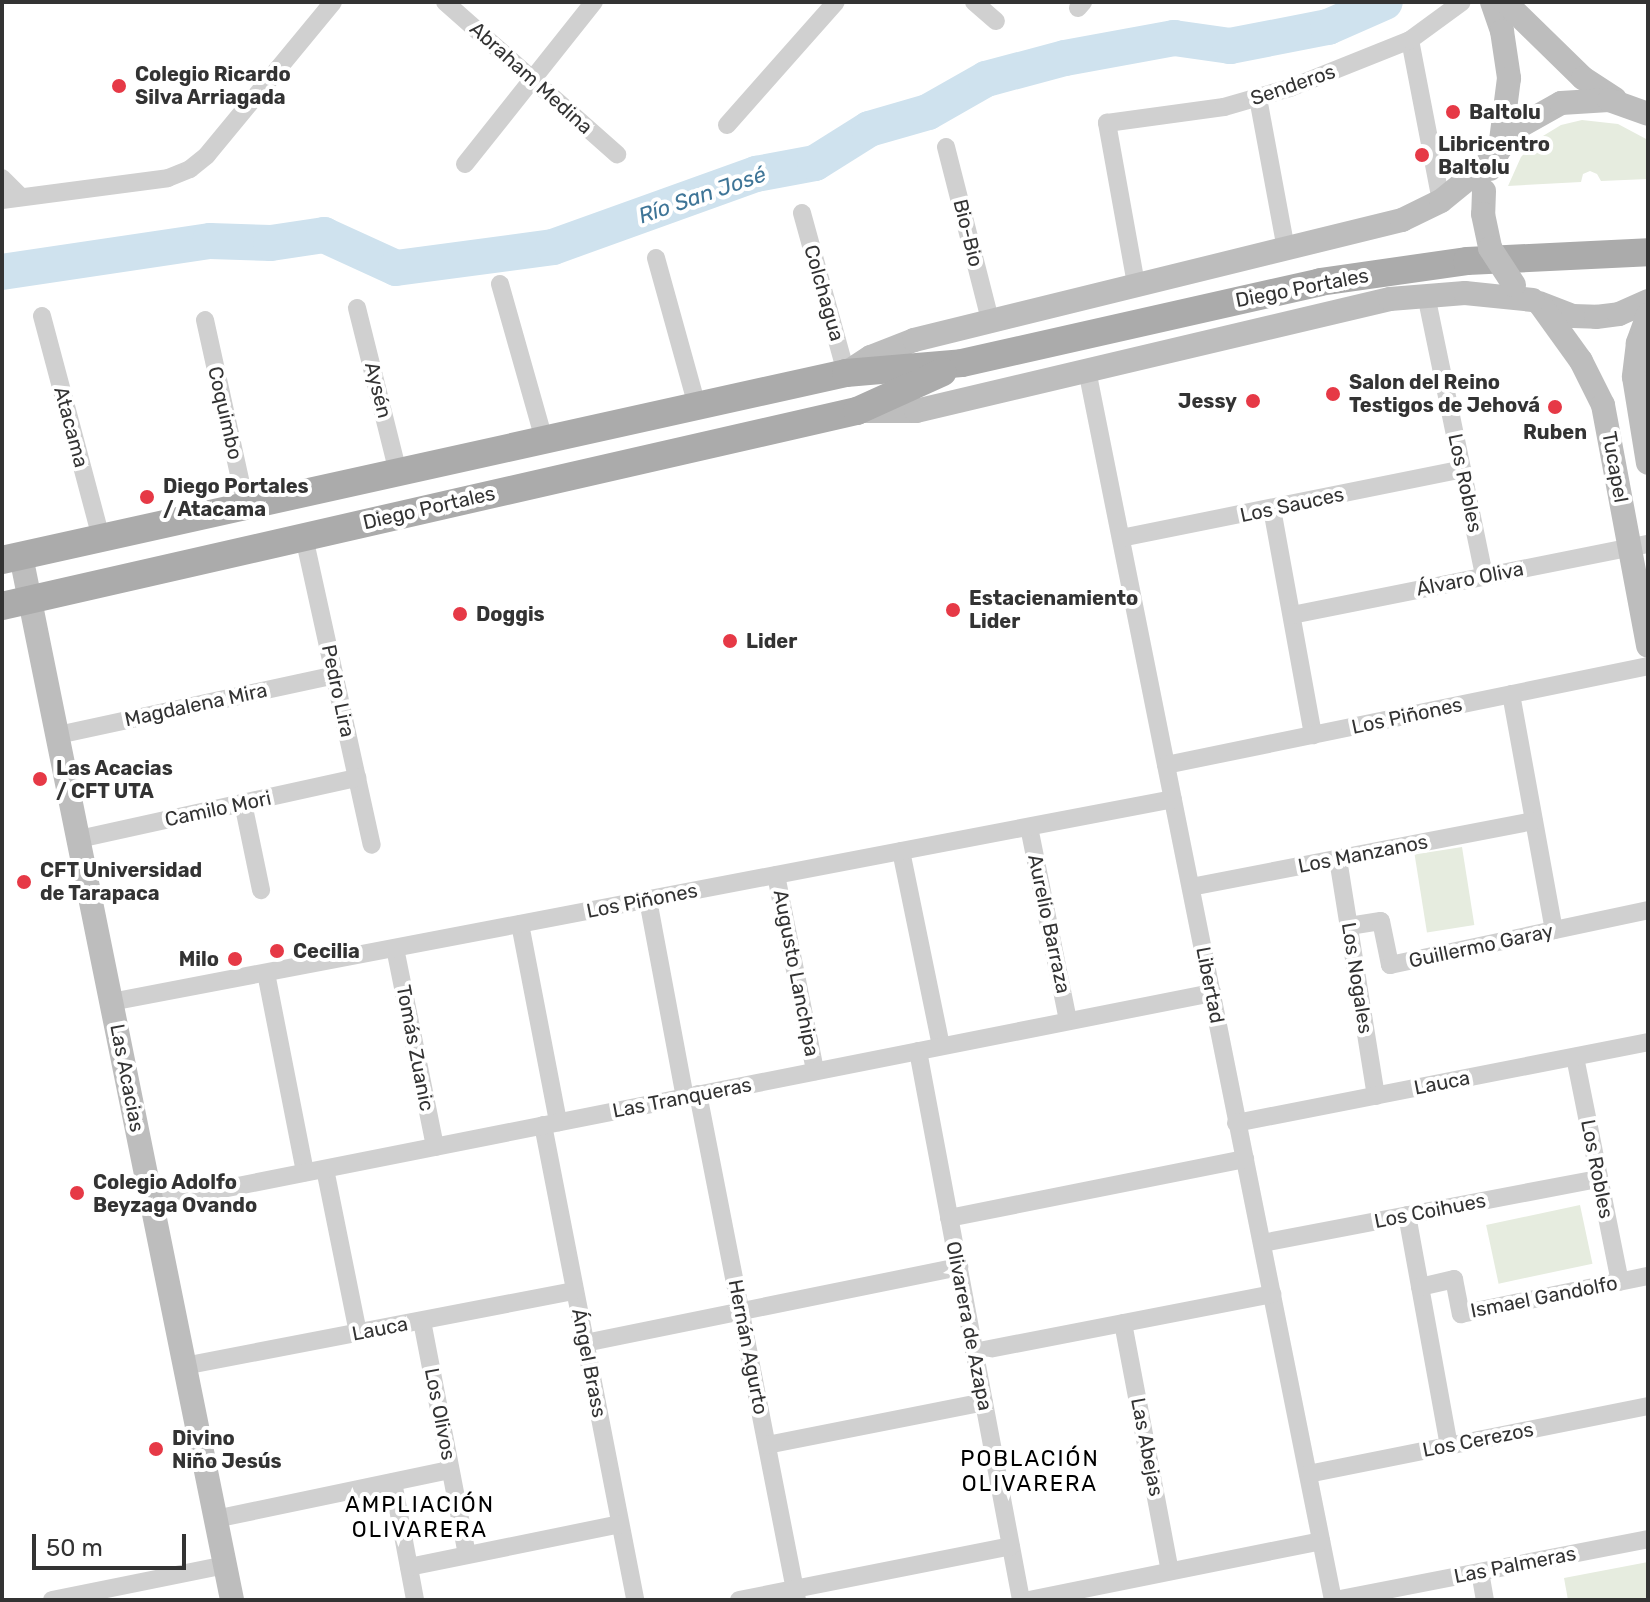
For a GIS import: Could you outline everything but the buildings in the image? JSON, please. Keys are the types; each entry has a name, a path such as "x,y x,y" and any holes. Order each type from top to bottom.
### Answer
{"main road":[{"name":"Diego Portales","path":"12,558 846,373 962,363 1320,282 1519,257 1648,252"},
{"name":"Diego Portales","path":"2,606 857,411 962,363"},
{"path":"358,482 369,522"}],"street":[{"path":"2,200 168,178 190,169 207,155 333,2"},
{"name":"Abraham Medina","path":"445,2 617,154"},
{"path":"465,164 594,2"},
{"path":"727,125 836,2"},
{"path":"974,2 996,21"},
{"name":"Senderos","path":"1136,284 1107,123 1224,107 1258,98 1410,40 1462,2"},
{"path":"1506,3 1583,78 1648,114"},
{"path":"1497,154 1505,127 1509,78 1502,31 1506,3"},
{"path":"1410,40 1441,201"},
{"path":"1258,98 1286,249"},
{"name":"Diego Portales","path":"846,373 891,348 990,320 1402,220 1441,201 1497,154 1520,126 1546,109 1577,99 1624,103"},
{"name":"Bio-Bio","path":"946,147 990,320"},
{"name":"Tucapel","path":"1497,154 1484,191 1483,214 1490,248 1581,361 1603,405 1638,546 1648,646"},
{"path":"2,178 21,197"},
{"name":"Colchagua","path":"802,213 846,373"},
{"path":"656,258 697,406"},
{"path":"500,284 544,440"},
{"name":"Diego Portales","path":"857,411 916,411 1390,299 1465,293 1529,297 1573,316 1596,317 1619,314 1648,301"},
{"name":"Los Robles","path":"1426,295 1484,576"},
{"name":"Aysén","path":"357,308 398,473"},
{"name":"Tucapel","path":"1648,315 1638,343 1634,377 1648,463"},
{"name":"Atacama","path":"42,316 101,538"},
{"name":"Coquimbo","path":"205,320 246,506"},
{"name":"Libertad","path":"1087,370 1334,1600"},
{"name":"Los Sauces","path":"1121,538 1462,469"},
{"path":"1272,509 1313,735"},
{"name":"Pedro Lira","path":"304,537 372,845"},
{"name":"Álvaro Oliva","path":"1292,615 1638,546"},
{"name":"Las Acacias","path":"12,558 30,600 232,1600"},
{"name":"Los Piñones","path":"1166,765 1648,666"},
{"name":"Magdalena Mira","path":"58,735 335,675"},
{"path":"1511,694 1554,930"},
{"name":"Camilo Mori","path":"79,839 357,778"},
{"name":"Los Piñones","path":"111,1002 1173,799"},
{"path":"243,803 261,890"},
{"name":"Los Manzanos","path":"1191,887 1534,821"},
{"name":"Aurelio Barraza","path":"1029,827 1068,1021"},
{"path":"901,851 941,1046"},
{"name":"Los Nogales","path":"1338,859 1376,1096"},
{"name":"Augusto Lanchipa","path":"776,875 815,1071"},
{"name":"Hernán Agurto","path":"648,900 741,1312 796,1594"},
{"name":"Guillermo Garay","path":"1349,926 1381,921 1390,965 1648,910"},
{"name":"Ángel Brass","path":"520,924 575,1291 635,1600"},
{"name":"Tomás Zuanic","path":"395,948 435,1147"},
{"path":"266,973 305,1172"},
{"name":"Las Tranqueras","path":"152,1203 1212,993"},
{"name":"Lauca","path":"1236,1123 1648,1042"},
{"name":"Olivarera de Azapa","path":"918,1051 1021,1600"},
{"name":"Los Robles","path":"1575,1057 1620,1282"},
{"path":"949,1218 1245,1159"},
{"path":"325,1169 358,1333"},
{"name":"Los Coihues","path":"1262,1243 1599,1179"},
{"path":"1407,1215 1449,1446"},
{"path":"585,1343 959,1267"},
{"name":"Ismael Gandolfo","path":"1420,1287 1454,1279 1461,1314 1648,1276"},
{"name":"Lauca","path":"184,1366 575,1291"},
{"path":"974,1352 1272,1294"},
{"name":"Los Olivos","path":"422,1321 467,1555"},
{"name":"Las Abejas","path":"1123,1323 1170,1571"},
{"path":"767,1445 984,1402"},
{"path":"1646,1407 1648,1427"},
{"name":"Los Cerezos","path":"1308,1474 1646,1407"},
{"path":"215,1519 450,1470"},
{"path":"393,1482 415,1600"},
{"path":"409,1567 620,1524"},
{"name":"Las Palmeras","path":"1334,1600 1648,1539"},
{"path":"1029,1600 1321,1541"},
{"path":"739,1600 796,1594 1011,1546"},
{"path":"56,1600 225,1565"},
{"path":"1480,1572 1485,1600"}],"shaded area":[{"path":"1582,120 1618,124 1648,140 1648,179 1601,181 1597,174 1590,171 1583,174 1581,182 1508,186 1521,157 1538,139 1561,125"},
{"path":"1462,847 1474,925 1427,933 1415,855"},
{"path":"1580,1205 1592,1264 1499,1284 1486,1225"},
{"path":"1648,1562 1648,1600 1568,1600 1564,1578"}],"waterway":[{"name":"Río San José","path":"2,272 210,241 271,243 324,235 396,268 553,247 756,174 815,163 869,129 928,112 986,79 1065,58 1174,38 1230,46 1328,27 1385,2"}],"place":[{"name":"Colegio Ricardo Silva Arriagada","path":"119,86"},
{"name":"Baltolu","path":"1453,112"},
{"name":"Libricentro Baltolu","path":"1422,155"},
{"name":"Salon del Reino Testigos de Jehová","path":"1333,394"},
{"name":"Jessy","path":"1253,401"},
{"name":"Ruben","path":"1555,407"},
{"name":"Diego Portales / Atacama","path":"147,497"},
{"name":"Estacienamiento Lider","path":"953,610"},
{"name":"Doggis","path":"460,614"},
{"name":"Lider","path":"730,641"},
{"name":"Las Acacias / CFT UTA","path":"40,779"},
{"name":"CFT Universidad de Tarapaca","path":"24,882"},
{"name":"Cecilia","path":"277,951"},
{"name":"Milo","path":"235,959"},
{"name":"Colegio Adolfo Beyzaga Ovando","path":"77,1193"},
{"name":"Divino Niño Jesús","path":"156,1449"}],"district":[{"name":"POBLACIÓN OLIVARERA","path":"1030,1470"},
{"name":"AMPLIACIÓN OLIVARERA","path":"420,1516"}]}
